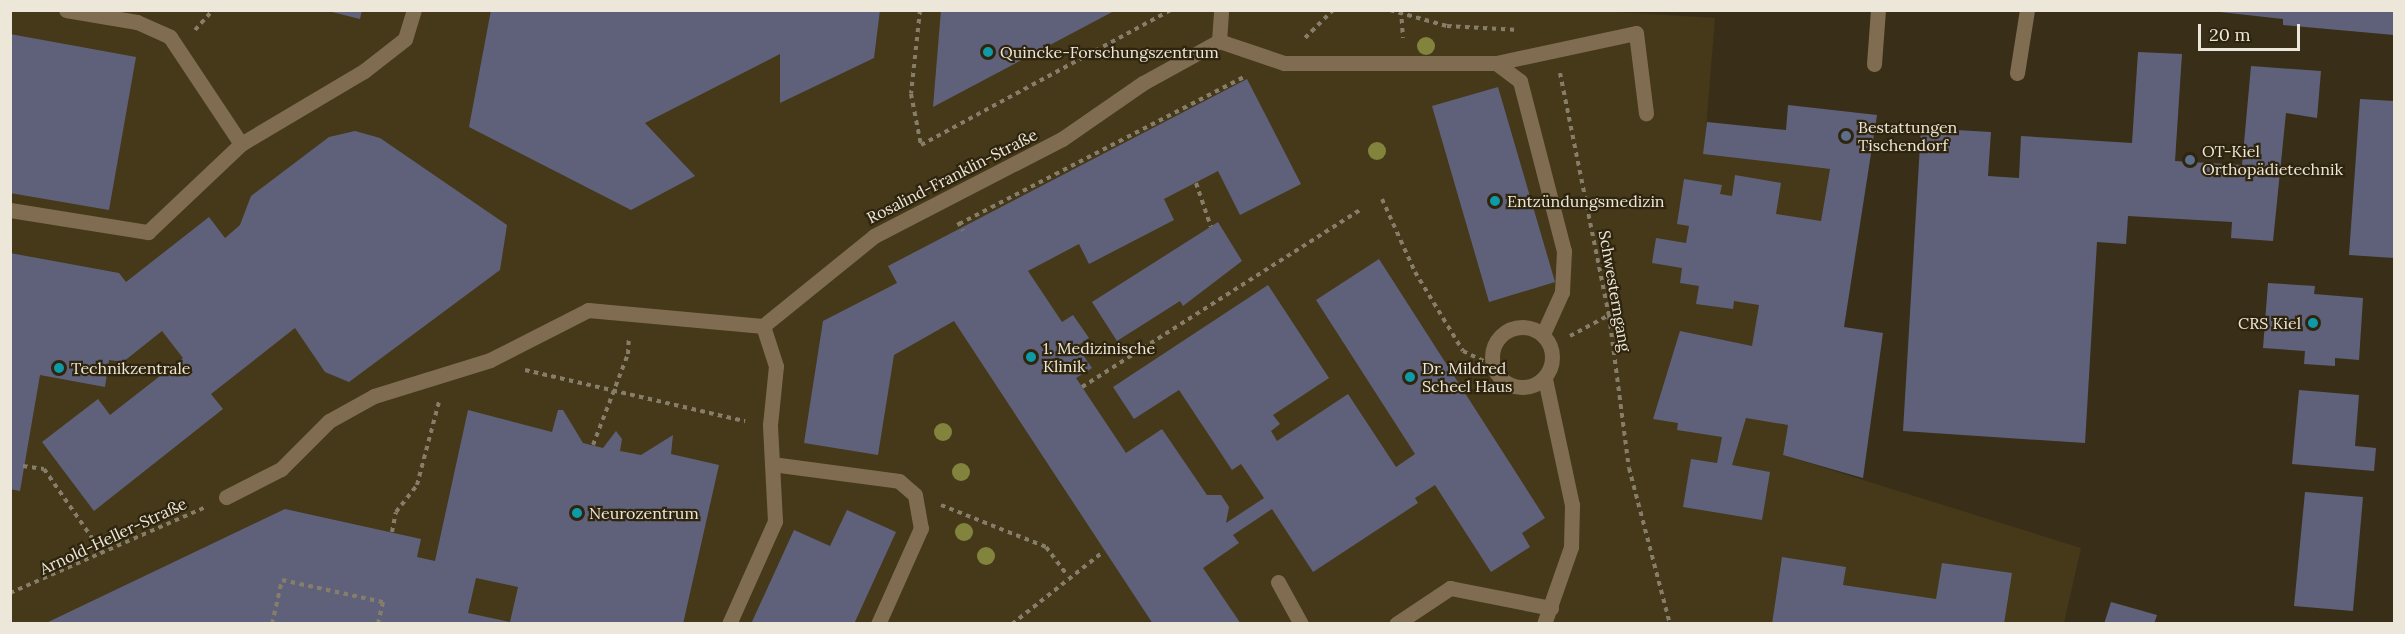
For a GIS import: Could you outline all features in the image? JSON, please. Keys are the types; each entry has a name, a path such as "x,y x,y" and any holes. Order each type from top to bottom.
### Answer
{"lane":[{"path":"66,10 137,22 170,37 241,144"},
{"path":"10,210 148,232 241,144 380,58 405,39 414,10"},
{"path":"1221,10 1219,41 1276,58 1386,66 1496,63 1555,48 1636,33 1646,113"},
{"path":"1874,64 1878,10"},
{"path":"2017,73 2027,10"},
{"name":"Rosalind-Franklin-Straße","path":"763,326 874,236 1062,139 1143,83 1219,41"},
{"path":"1496,63 1520,81 1564,251 1562,292 1543,334 1553,364 1545,379 1525,389 1504,383 1492,365 1493,345 1506,331 1525,326 1543,334"},
{"path":"226,497 281,469 329,421 374,396 490,360 588,310 629,318 763,326 776,366 770,425 775,521 729,624"},
{"path":"1544,624 1571,547 1572,505 1545,379"},
{"path":"772,464 899,482 915,495 921,528 878,624"},
{"path":"1278,582 1301,624"},
{"path":"1396,624 1450,588 1551,608"}],"path":[{"path":"920,10 911,94 921,145 1171,10"},
{"path":"1390,10 1447,26 1541,34 1555,48"},
{"name":"Schwesterngang","path":"1555,48 1610,315 1629,468 1670,624"},
{"path":"959,224 1276,58"},
{"path":"1196,183 1211,227"},
{"path":"1382,199 1415,272 1463,351 1492,365"},
{"path":"1082,387 1360,210"},
{"path":"1589,324 1610,315"},
{"path":"593,445 628,354 629,318"},
{"path":"490,360 613,394 770,425"},
{"path":"392,532 396,512 417,485 447,372"},
{"path":"23,466 44,469 104,555"},
{"path":"915,495 1046,547 1068,576"},
{"name":"Arnold-Heller-Straße","path":"10,593 104,555 226,497"},
{"path":"1012,624 1068,576 1104,551"},
{"path":"272,624 282,580 383,602 378,624"}],"shaded area":[{"path":"1586,10 1715,18 1704,154 1830,169 1783,455 2081,548 2064,623 11,623 10,11"}],"building":[{"path":"324,10 362,10 360,19"},
{"path":"491,10 880,10 874,58 780,103 780,54 645,123 695,176 631,210 469,127"},
{"name":"Quincke-Forschungszentrum","path":"941,10 1116,10 933,107"},
{"path":"2202,10 2394,10 2394,35 2283,25 2283,19"},
{"path":"10,34 136,57 109,210 10,193"},
{"path":"2138,52 2182,54 2175,161 2242,165 2251,66 2321,71 2317,118 2286,113 2273,241 2231,238 2232,222 2128,216 2126,244 2097,242 2085,443 1903,431 1921,128 1991,132 1988,176 2019,178 2021,136 2132,143"},
{"path":"1247,79 1301,184 1240,215 1218,171 1164,199 1174,220 1089,264 1079,244 1028,271 1062,322 1073,315 1089,338 1077,346 1092,368 1076,378 1126,453 1162,429 1207,495 1221,495 1229,507 1226,523 1264,498 1241,464 1232,470 1179,390 1134,419 1113,387 1268,285 1329,378 1273,415 1280,424 1271,431 1277,441 1348,394 1396,467 1415,454 1316,300 1379,259 1545,518 1522,533 1530,547 1491,572 1435,485 1415,498 1418,503 1313,572 1272,509 1233,535 1239,543 1203,568 1241,624 1153,624 954,321 894,355 878,455 804,443 823,321 897,283 888,266"},
{"name":"Entzündungsmedizin","path":"1498,87 1555,282 1489,302 1432,106"},
{"path":"2360,99 2394,101 2394,258 2349,255"},
{"path":"1788,105 1877,115 1844,327 1883,333 1863,478 1783,455 1788,425 1746,418 1732,465 1770,472 1762,520 1683,507 1691,459 1717,463 1722,437 1677,430 1678,423 1653,419 1680,331 1752,346 1759,305 1734,301 1733,309 1696,304 1699,286 1680,283 1682,268 1652,263 1656,238 1686,243 1689,226 1677,224 1684,179 1722,185 1720,194 1732,196 1735,175 1781,183 1776,214 1821,221 1830,169 1703,154 1707,122 1786,130"},
{"path":"355,131 380,138 507,225 500,270 349,382 325,372 295,328 211,394 223,409 94,511 42,442 98,399 110,415 183,358 162,331 123,362 109,360 105,387 40,375 20,491 10,489 10,253 119,273 126,282 209,217 225,238 240,225 251,196 329,137"},
{"path":"1218,222 1242,261 1183,306 1180,301 1117,341 1092,302"},
{"name":"CRS Kiel","path":"2268,283 2315,286 2314,294 2363,298 2359,360 2335,358 2335,366 2304,364 2305,351 2263,348"},
{"path":"2299,390 2359,395 2355,446 2376,448 2374,471 2292,464"},
{"name":"Neurozentrum","path":"468,410 552,432 558,410 563,410 583,443 603,448 616,431 622,439 620,451 641,455 673,435 671,454 719,465 683,624 44,624 285,509 421,539 417,557 435,561","holes":["476,578 518,587 510,622 468,613"]},
{"path":"2305,492 2363,497 2353,611 2294,606"},
{"path":"847,510 896,532 854,624 751,624 794,530 830,546"},
{"path":"1782,557 1846,567 1843,585 1936,599 1942,563 2012,573 2004,624 1772,624"},
{"path":"2111,602 2157,615 2154,624 2104,624"}],"place":[{"name":"Quincke-Forschungszentrum","path":"988,52"},
{"name":"Bestattungen Tischendorf","path":"1846,136"},
{"name":"OT-Kiel Orthopädietechnik","path":"2190,160"},
{"name":"Entzündungsmedizin","path":"1495,201"},
{"name":"CRS Kiel","path":"2313,323"},
{"name":"1. Medizinische Klinik","path":"1031,357"},
{"name":"Technikzentrale","path":"59,368"},
{"name":"Dr. Mildred Scheel Haus","path":"1410,377"},
{"name":"Neurozentrum","path":"577,513"}]}
